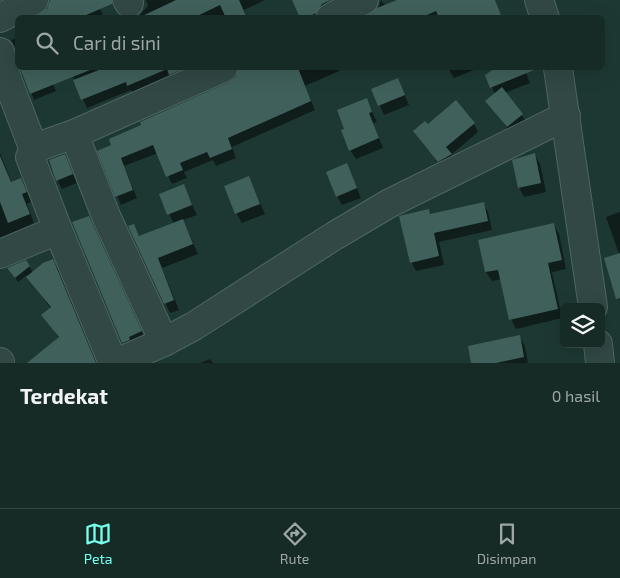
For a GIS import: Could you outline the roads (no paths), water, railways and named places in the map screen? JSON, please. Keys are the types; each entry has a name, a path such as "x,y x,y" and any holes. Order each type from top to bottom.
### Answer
{"street":[{"path":"0,18 34,0"},
{"path":"336,15 364,0"},
{"path":"540,0 543,15"},
{"path":"0,52 7,79 34,150"},
{"path":"218,70 34,150 30,157 58,230 115,363 164,342 216,313 334,236 390,203 566,116"},
{"path":"558,70 592,303"},
{"path":"74,134 106,216 164,342"},
{"path":"0,254 58,230"},
{"path":"598,348 600,363"}]}
